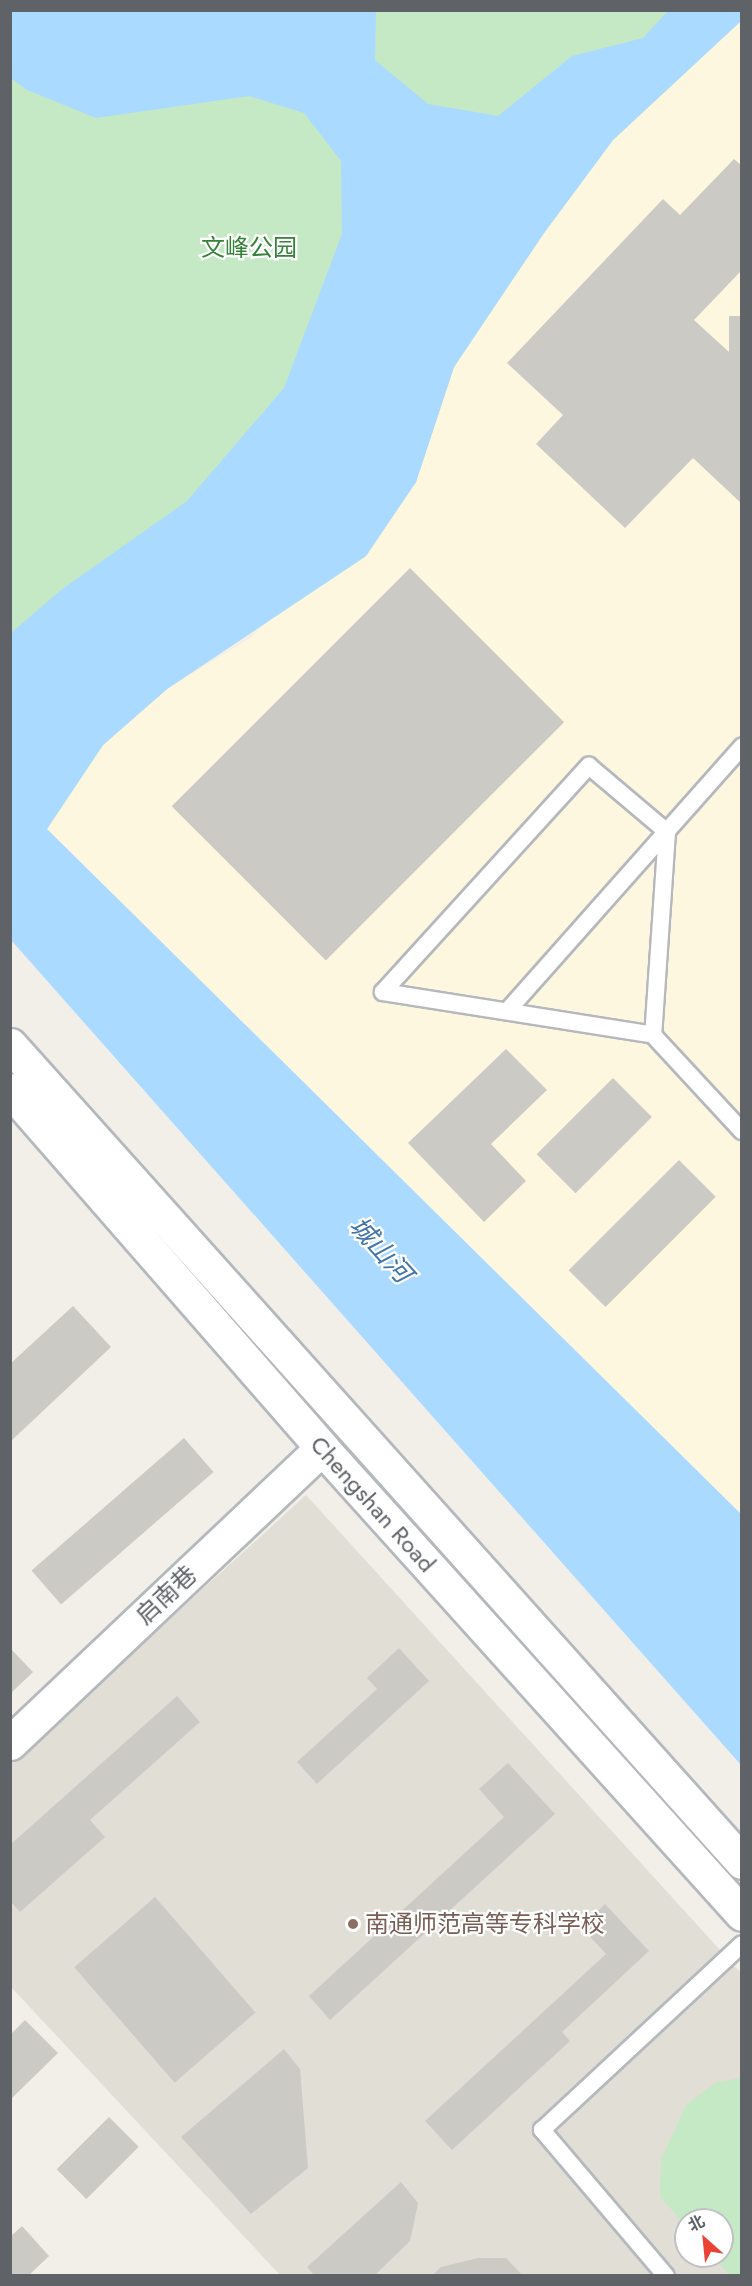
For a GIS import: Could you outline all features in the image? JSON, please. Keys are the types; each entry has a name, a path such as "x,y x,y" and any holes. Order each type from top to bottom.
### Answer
{"main road":[{"name":"Chengshan Road","path":"10,1046 741,1862"},
{"name":"Chengshan Road","path":"10,1090 322,1448 741,1914"},
{"name":"启南巷","path":"10,1743 322,1448"}],"lane":[{"path":"509,1009 741,747"},
{"path":"667,832 589,766 383,992 509,1009 653,1035 741,1131"},
{"path":"653,1035 667,832"},
{"path":"666,2276 542,2130 741,1944"}],"shaded area":[{"path":"741,21 741,1514 47,829 103,745 167,689 250,638 416,482 454,367 544,233 613,140"},
{"name":"南通师范高等专科学校","path":"306,1495 741,1973 741,2275 280,2275 11,1987 11,1764"}],"green space":[{"name":"文峰公园","path":"10,11 742,11 741,21 613,140 544,233 454,367 416,482 366,556 167,689 103,745 47,829 10,792"},
{"path":"741,2078 741,2275 730,2275 723,2268 734,2268 734,2208 674,2208 674,2213 660,2197 661,2160 686,2105 717,2082"}],"water":[{"name":"城山河","path":"11,10 376,11 375,60 428,104 498,116 572,56 643,38 668,11 741,11 741,21 613,140 544,233 454,367 416,482 366,556 167,689 103,745 47,829 741,1514 741,1765 11,940 11,633 61,590 187,501 284,388 342,234 341,161 304,113 249,96 96,118 27,90 11,78"}],"building":[{"path":"734,159 742,166 742,270 694,320 729,352 729,316 742,316 742,504 693,458 625,528 536,444 563,415 507,363 663,199 680,215"},
{"path":"410,568 564,722 326,960 172,806"},
{"path":"506,1049 547,1090 491,1144 526,1181 484,1222 408,1143"},
{"path":"613,1078 652,1117 576,1193 537,1154"},
{"path":"679,1160 716,1197 605,1307 569,1270"},
{"path":"73,1306 111,1347 10,1442 10,1364"},
{"path":"184,1438 214,1472 61,1604 32,1571"},
{"path":"10,1648 33,1672 10,1694"},
{"path":"399,1648 429,1681 317,1784 297,1762 377,1689 367,1678"},
{"path":"177,1696 200,1722 90,1820 105,1837 20,1912 10,1901 10,1845"},
{"path":"508,1763 555,1814 330,2020 309,1996 504,1817 479,1789"},
{"path":"155,1897 255,2012 175,2083 74,1967"},
{"path":"605,1904 649,1951 562,2032 570,2041 452,2150 425,2121 606,1954 581,1927"},
{"path":"25,2020 58,2053 10,2100 10,2035"},
{"path":"284,2049 300,2069 308,2168 251,2214 181,2137"},
{"path":"109,2117 139,2147 86,2199 57,2169"},
{"path":"401,2182 418,2203 410,2241 374,2276 315,2276 307,2267"},
{"path":"22,2226 49,2256 28,2276 10,2276 10,2237"},
{"path":"478,2258 506,2258 523,2276 432,2276 441,2267"}],"place":[{"name":"南通师范高等专科学校","path":"353,1924"}]}
